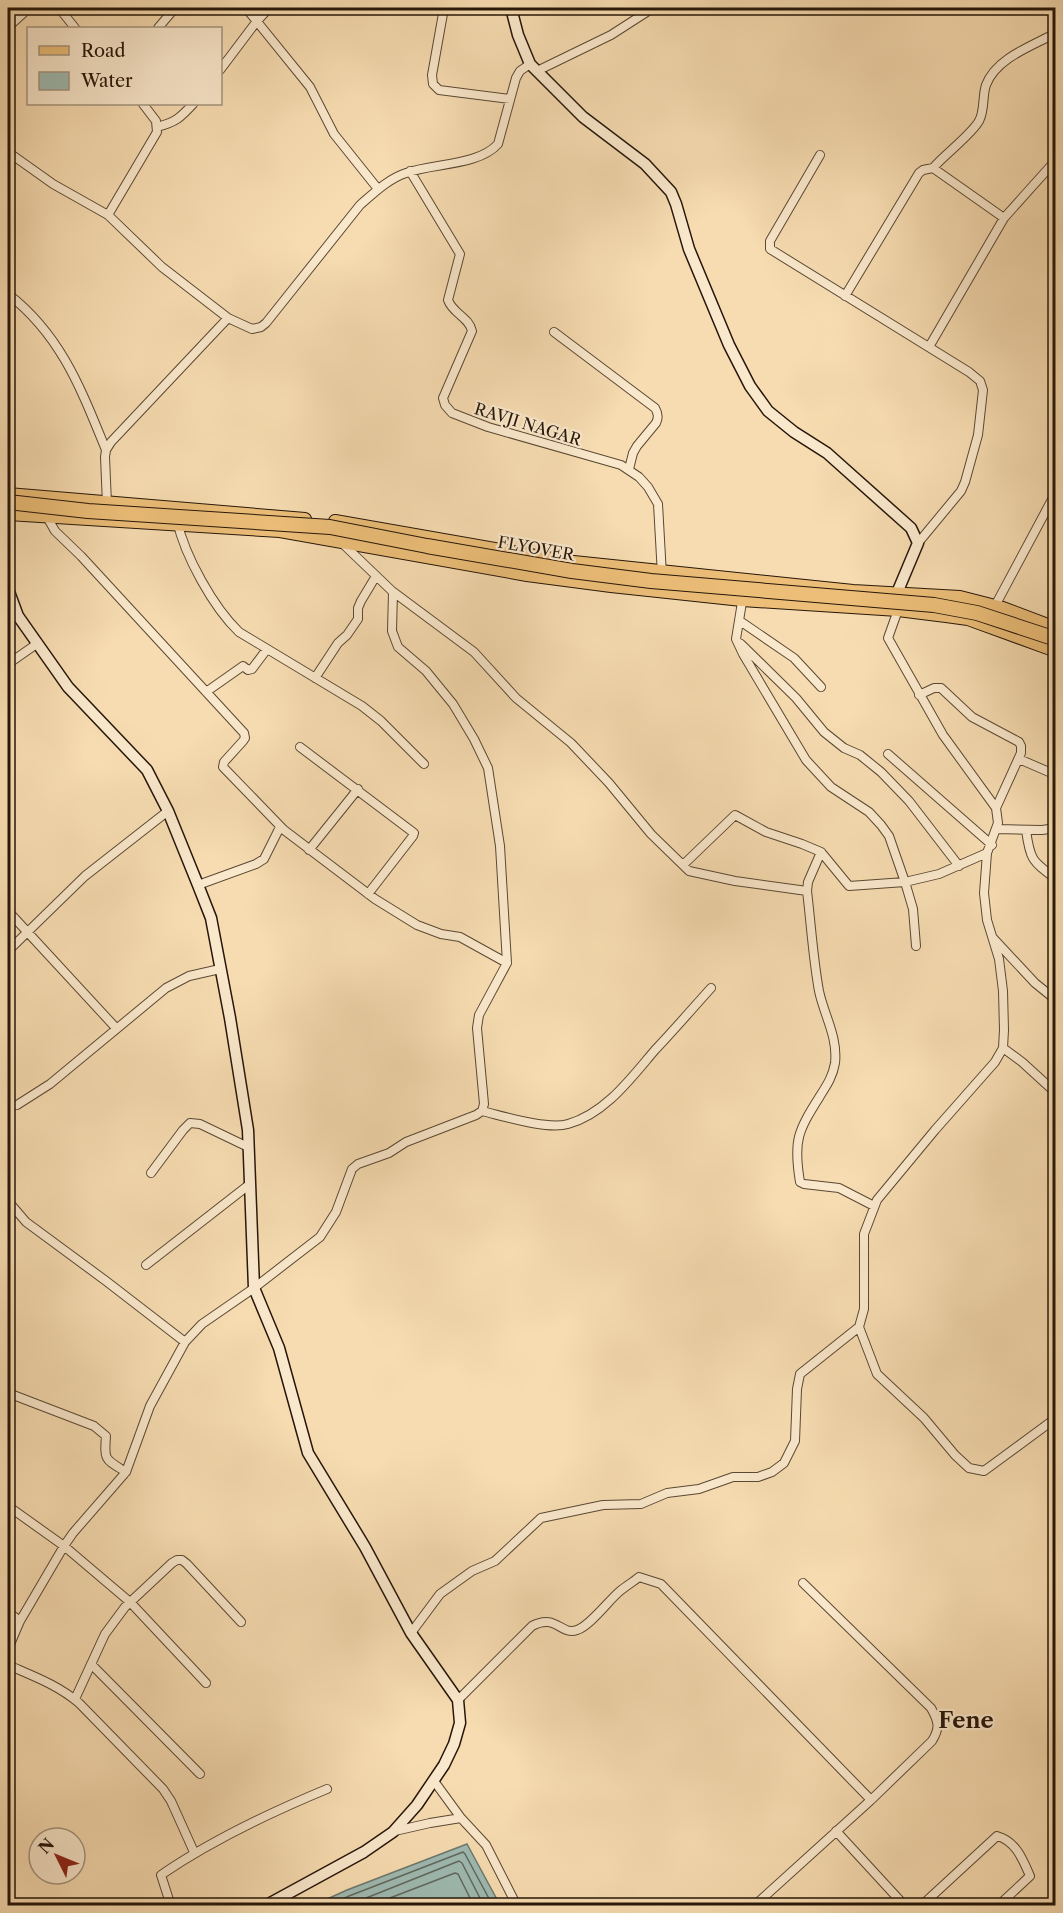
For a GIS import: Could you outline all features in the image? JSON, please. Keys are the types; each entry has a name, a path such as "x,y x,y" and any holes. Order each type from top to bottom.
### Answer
{"highway":[{"name":"FLYOVER","path":"8,502 88,511 330,527 573,571 651,581 934,605 977,613 1056,639"}],"main road":[{"path":"8,494 341,523 564,561 662,572 960,597 994,606 1056,628"},
{"path":"8,514 280,531 527,575 742,600 898,610 968,619 1056,651"}],"street":[{"path":"8,27 29,8"},
{"path":"58,8 74,27"},
{"path":"159,27 175,8"},
{"path":"246,8 310,87 334,134 378,189"},
{"path":"222,67 269,8"},
{"path":"444,8 432,75 433,84 439,90 449,92 510,99"},
{"path":"512,8 518,35 533,68 583,117 645,164 671,192 688,249 729,345 750,386 768,411 794,432 827,453 903,519 911,528 918,543"},
{"path":"8,152 53,184 108,215 162,267 228,318 252,329 261,327 354,213 378,189 410,171 467,160 493,149 498,144 516,78 520,71 533,68 611,35 653,8"},
{"path":"845,296 910,186 923,170 933,168 978,122 983,111 985,90 989,79 1012,56 1056,33"},
{"path":"108,215 154,138 157,127 153,115 143,105"},
{"path":"157,127 180,119 192,105"},
{"path":"411,1632 440,1594 472,1571 495,1561 541,1518 603,1505 641,1504 661,1495 699,1489 733,1477 758,1477 772,1472 784,1463 795,1441 797,1389 800,1374 859,1327 864,1309 864,1234 874,1206 891,1181 995,1062 1003,1048 1003,991 999,959 987,921 984,893 987,853 999,823 996,808 943,735 888,638 898,610 897,593 918,543 961,491 978,435 983,390 976,377 771,251 770,241 820,155"},
{"path":"929,347 1004,218 1056,160"},
{"path":"933,168 1004,218"},
{"name":"RAVJI NAGAR","path":"410,171 460,254 448,300 450,306 469,322 472,331 443,398 448,409 457,416 488,427 629,469 648,487 658,504 663,592"},
{"path":"8,294 39,321 55,342 75,379 106,450"},
{"path":"108,520 106,450 228,318"},
{"path":"554,332 655,408 658,418 656,423 633,453 629,469"},
{"path":"994,606 1056,492"},
{"path":"42,497 46,517 55,531 81,556 244,733 245,738 224,762 223,767 280,827 368,894 417,925 441,934 460,937 507,963"},
{"path":"174,508 178,525 196,571 228,622 239,632 362,706 381,721 424,764"},
{"path":"341,523 341,541 393,592 474,652 516,698 571,742 651,834 689,872 807,891"},
{"path":"315,678 338,643 358,619 358,608 376,576"},
{"path":"743,580 740,621 736,639 806,760 831,787 869,812 889,836 913,909 916,946"},
{"path":"8,589 18,616 68,687 147,770 168,811 198,885 211,918 248,1130 254,1288 279,1348 308,1453 365,1547 411,1632 458,1700 460,1724 454,1744 434,1781 393,1832 364,1852 265,1905"},
{"path":"393,592 392,631 398,647 426,671 453,704 488,768 500,846 507,963 479,1015 477,1028 484,1104 482,1111"},
{"path":"740,621 794,658 821,687"},
{"path":"736,639 796,698 824,732 844,748 860,755 881,772 909,801 959,866"},
{"path":"8,664 38,644"},
{"path":"206,692 243,666 248,670 252,669 267,649"},
{"path":"920,695 934,688 941,688 972,717 1019,742 1021,753 996,808"},
{"path":"300,747 413,831 414,834 368,894"},
{"path":"888,754 992,845"},
{"path":"1018,759 1056,775"},
{"path":"309,850 358,789"},
{"path":"8,951 85,876 168,811"},
{"path":"683,865 735,814 766,832 821,852 849,886 905,882 939,874 987,853"},
{"path":"198,885 264,859 280,827"},
{"path":"997,829 1056,828"},
{"path":"1026,830 1029,853 1033,860 1056,879"},
{"path":"821,852 807,882 807,891 819,993 835,1050 832,1075 804,1121 798,1139 797,1165 800,1182 839,1188 874,1206"},
{"path":"8,911 116,1029"},
{"path":"992,936 1035,983 1056,1000"},
{"path":"17,1105 50,1084 166,987 189,976 220,969"},
{"path":"8,1649 20,1621 64,1546 126,1472 150,1406 185,1342 202,1324 254,1288 320,1237 336,1212 352,1169 406,1142 482,1111 555,1126 568,1124 590,1114 609,1100 628,1081 711,988"},
{"path":"1003,1048 1056,1093"},
{"path":"151,1173 190,1123 200,1124 249,1147"},
{"path":"146,1265 250,1184"},
{"path":"8,1201 26,1222 185,1342"},
{"path":"859,1327 877,1374 924,1418 969,1468 984,1471 1056,1418"},
{"path":"8,1394 94,1426 106,1436 105,1457 107,1460 126,1472"},
{"path":"8,1506 64,1546 130,1602 206,1683"},
{"path":"75,1699 105,1634 130,1602 177,1560 183,1560 241,1622"},
{"path":"458,1700 532,1626 548,1620 568,1630 577,1630 599,1613 618,1592 639,1577 661,1584 871,1800"},
{"path":"754,1905 871,1800 932,1741 939,1730 938,1720 931,1708 803,1583"},
{"path":"8,1612 20,1621"},
{"path":"91,1664 200,1774"},
{"path":"8,1665 48,1682 75,1699 163,1789 171,1801 194,1852"},
{"path":"434,1781 461,1818 486,1845 518,1905"},
{"path":"171,1905 161,1875 194,1852 272,1813 327,1789"},
{"path":"393,1832 461,1818"},
{"path":"836,1831 905,1905"},
{"path":"921,1905 998,1836 1005,1838 1021,1855 1030,1876 998,1905"}],"water":[{"path":"467,1844 500,1905 314,1905 347,1890"}],"district":[{"name":"Fene","path":"966,1720"}]}
